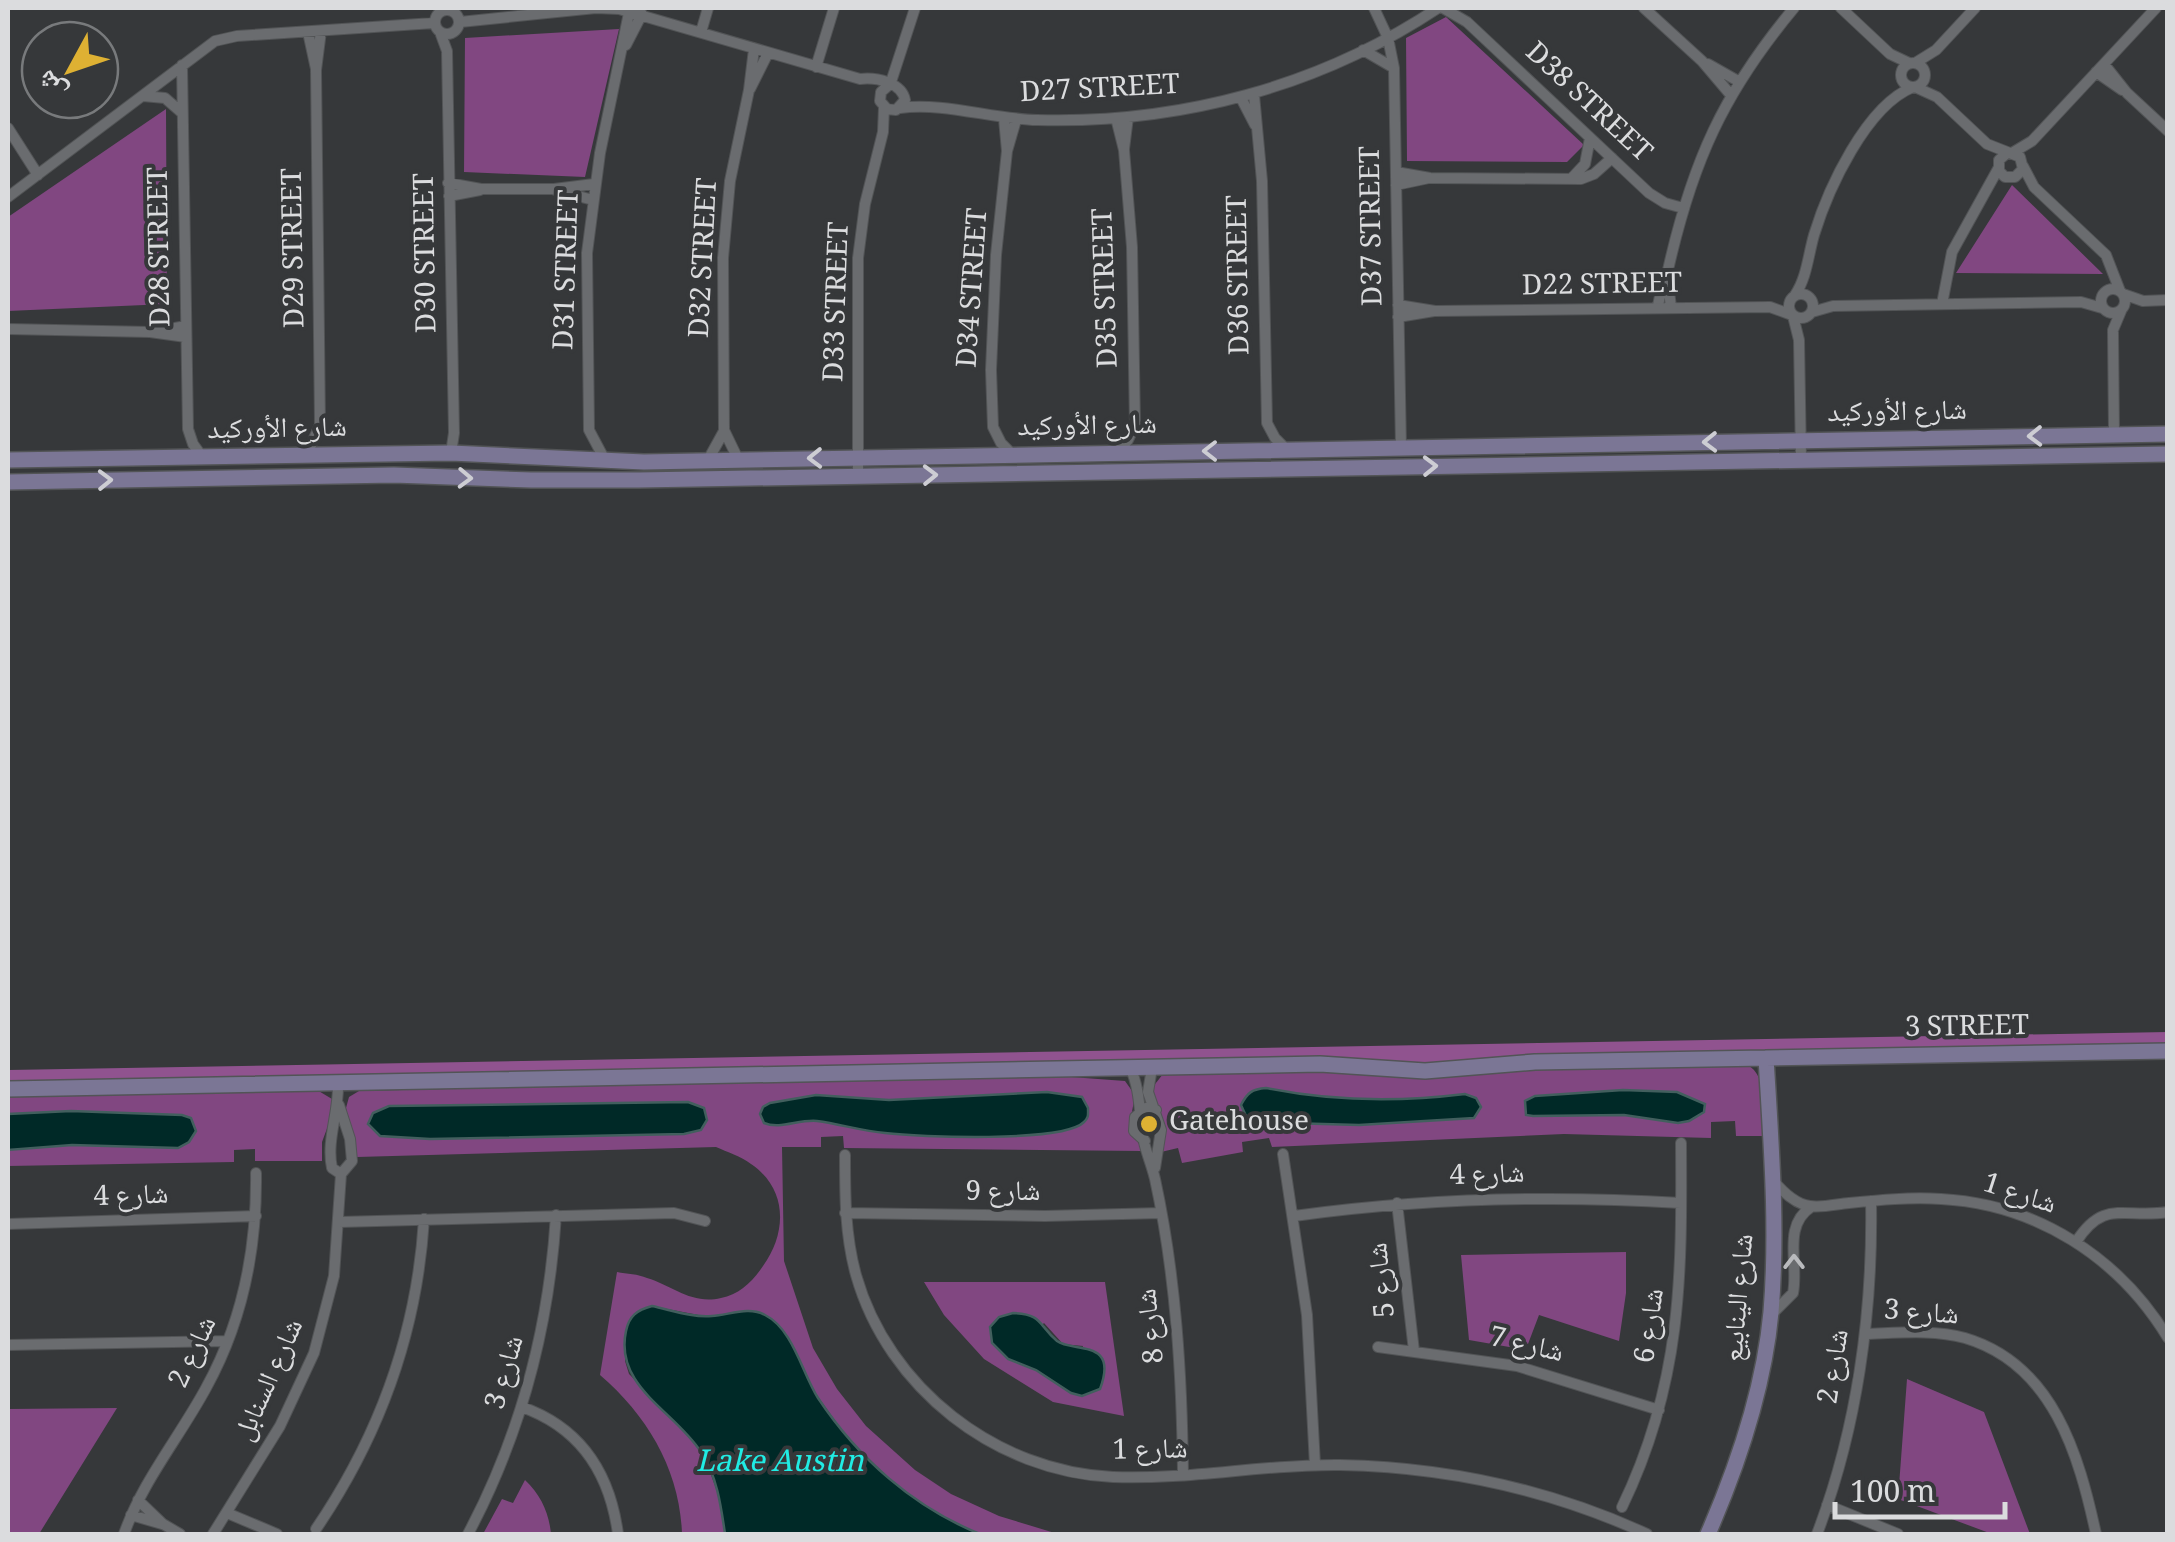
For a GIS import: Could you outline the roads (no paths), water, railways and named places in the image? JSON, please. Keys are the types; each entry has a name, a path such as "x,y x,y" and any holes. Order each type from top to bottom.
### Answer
{"street":[{"path":"8,197 209,44 230,36 437,27 438,13 446,8 456,13 457,27"},
{"name":"D27 STREET","path":"437,27 596,8 634,11 816,67 860,79 876,79 925,107"},
{"path":"701,32 708,8"},
{"path":"816,67 834,8"},
{"path":"896,88 882,92 882,102 890,110 900,108 905,100 896,88 915,8"},
{"name":"D37 STREET","path":"1374,8 1388,38 1394,68 1400,448"},
{"name":"D27 STREET","path":"900,108 925,107 1010,119 1122,118 1241,98 1363,50 1440,8"},
{"name":"D38 STREET","path":"1440,8 1467,22 1656,198 1683,208"},
{"name":"D38 STREET","path":"1460,8 1467,22"},
{"path":"1644,8 1702,61 1730,94"},
{"path":"1658,308 1683,208 1704,149 1738,81 1794,8"},
{"path":"1841,8 1890,54 1901,76 1937,97 1988,144 2023,164 2034,187 2110,261 2113,293 2105,310 2113,330 2114,434 2102,445 2070,447 2058,454"},
{"path":"1801,459 1799,340 1788,308 1805,275 1830,192 1861,138 1891,100 1901,76 1912,63 1936,50 1976,8"},
{"path":"1942,304 1952,252 1998,167 2009,153 2032,141 2156,8"},
{"name":"D31 STREET","path":"606,462 589,430 586,275 594,184 634,11"},
{"name":"D30 STREET","path":"437,27 447,51 454,433 450,453"},
{"name":"D30 STREET","path":"447,51 457,27"},
{"name":"D29 STREET","path":"306,456 320,425 316,70 320,31"},
{"name":"D29 STREET","path":"308,32 316,70"},
{"name":"D32 STREET","path":"738,459 724,430 724,232 754,49"},
{"path":"1363,50 1394,68"},
{"path":"1891,100 1922,83 1936,50"},
{"name":"D32 STREET","path":"750,90 768,53"},
{"path":"1890,54 1925,73 1937,97"},
{"path":"1702,61 1738,81"},
{"name":"D28 STREET","path":"172,458 188,428 182,65"},
{"path":"2100,68 2168,131"},
{"name":"D27 STREET","path":"860,79 882,102"},
{"name":"D36 STREET","path":"1254,95 1262,181 1267,423"},
{"path":"142,96 164,98 181,113"},
{"name":"D36 STREET","path":"1241,98 1256,126"},
{"name":"D33 STREET","path":"882,102 884,132"},
{"name":"D33 STREET","path":"858,476 858,258 870,178 884,132 900,108"},
{"name":"D35 STREET","path":"1122,118 1132,247 1135,424"},
{"name":"D34 STREET","path":"993,428 992,312 1010,119"},
{"path":"8,128 38,175"},
{"path":"1571,178 1585,164 1590,138"},
{"path":"1988,190 2020,174 2032,141"},
{"path":"1988,144 2002,175 2034,187"},
{"path":"1396,172 1430,178 1571,178 1590,176 1612,158"},
{"path":"1396,185 1430,178"},
{"path":"449,190 554,189 594,184"},
{"path":"554,189 592,200"},
{"path":"1667,274 1671,308"},
{"path":"1799,340 1809,314 1805,275"},
{"path":"2113,293 2122,310"},
{"path":"1809,314 1833,306 2081,302 2113,293 2143,300 2168,300"},
{"path":"1793,296 1810,297 1833,306"},
{"name":"D22 STREET","path":"1770,307 1793,296"},
{"path":"2081,302 2105,310 2122,310 2143,300"},
{"name":"D22 STREET","path":"1398,311 1770,307 1792,315 1809,314"},
{"path":"2113,330 2122,310"},
{"path":"8,330 186,332"},
{"path":"1267,423 1274,438 1287,450"},
{"path":"1248,451 1267,423"},
{"path":"1135,424 1142,440 1154,451"},
{"path":"1116,452 1128,440 1135,424"},
{"name":"D29 STREET","path":"320,425 335,456"},
{"name":"D28 STREET","path":"188,428 202,458"},
{"path":"993,428 1000,443 1012,454"},
{"path":"974,456 993,428"},
{"path":"570,460 582,448 589,430"},
{"name":"D32 STREET","path":"708,460 724,430"},
{"name":"شارع الأوركيد","path":"8,460 450,453 606,462 2168,434"},
{"path":"1352,467 1361,460 1394,456 1400,448"},
{"path":"394,475 405,465 436,464 450,453"},
{"name":"شارع الأوركيد","path":"8,482 394,475 531,480 858,476 2168,454"},
{"name":"3 STREET","path":"8,1089 1320,1064 1443,1071 1535,1062 2168,1051"},
{"name":"شارع الينابيع","path":"1708,1534 1741,1449 1764,1360 1771,1315 1772,1179 1766,1058"},
{"path":"1130,1068 1140,1112"},
{"name":"شارع 8","path":"1152,1068 1148,1092 1160,1130 1154,1174"},
{"name":"شارع السنابل","path":"213,1534 280,1426 314,1353 328,1302 341,1174 351,1164 338,1084"},
{"name":"شارع السنابل","path":"339,1105 331,1142 331,1165 341,1174"},
{"path":"1156,1110 1146,1108 1133,1124 1134,1131 1144,1140 1159,1139"},
{"path":"331,1142 340,1136 350,1140"},
{"name":"شارع 8","path":"1144,1140 1161,1213 1178,1353 1184,1475"},
{"name":"شارع 6","path":"1622,1507 1641,1466 1669,1372 1680,1301 1680,1143"},
{"path":"1284,1154 1311,1364 1315,1465"},
{"name":"شارع 1","path":"845,1155 845,1213 856,1276 882,1335 911,1377 950,1415 1000,1447 1064,1470 1110,1477 1315,1465 1394,1467 1450,1474 1551,1498 1648,1534"},
{"name":"شارع 2","path":"124,1534 138,1500 205,1390 228,1342 249,1273 256,1216 256,1173"},
{"path":"1771,1315 1792,1293 1794,1229 1811,1206 1786,1193 1772,1179"},
{"name":"شارع 4","path":"1294,1216 1398,1203 1514,1198 1682,1203"},
{"name":"شارع 1","path":"1811,1206 1943,1198 2041,1222 2076,1242 2116,1273 2168,1338"},
{"name":"شارع 2","path":"1817,1534 1851,1419 1864,1334 1871,1201"},
{"name":"شارع 5","path":"1398,1203 1414,1351"},
{"path":"2076,1242 2091,1220 2102,1214 2168,1212"},
{"path":"339,1222 674,1213 704,1222"},
{"name":"شارع 9","path":"845,1213 1161,1213"},
{"name":"شارع 3","path":"468,1534 498,1473 533,1374 549,1298 556,1215"},
{"name":"شارع 4","path":"8,1224 256,1216"},
{"path":"316,1529 358,1462 391,1388 414,1307 424,1219"},
{"name":"شارع 3","path":"1864,1334 1931,1333 1963,1338 1992,1348 2018,1365 2039,1386 2066,1433 2096,1534"},
{"path":"8,1344 228,1342"},
{"name":"شارع 7","path":"1378,1348 1517,1366 1659,1410"},
{"path":"522,1407 550,1419 584,1447 606,1486 618,1534"},
{"path":"138,1500 180,1534"},
{"path":"1827,1505 1898,1534"},
{"path":"227,1514 277,1534"},
{"path":"131,1515 163,1524"},
{"path":"1606,1534 1614,1520"}],"water":[{"path":"1266,1088 1365,1099 1465,1094 1476,1098 1481,1107 1474,1118 1359,1125 1254,1122 1241,1105 1250,1092"},
{"path":"1623,1090 1677,1092 1705,1104 1704,1112 1678,1123 1624,1115 1526,1115 1525,1101 1535,1096"},
{"path":"1047,1092 1082,1097 1088,1108 1087,1119 1071,1129 1049,1133 957,1137 902,1135 817,1121 770,1125 764,1123 760,1114 770,1103 816,1095 889,1100"},
{"path":"688,1102 704,1108 707,1120 701,1130 684,1134 430,1139 380,1136 368,1124 373,1113 389,1106"},
{"path":"71,1111 182,1115 191,1118 196,1131 189,1142 178,1148 72,1145 8,1150 8,1114"},
{"name":"Lake Austin","path":"652,1306 690,1315 752,1311 765,1315 783,1330 818,1398 869,1460 932,1510 980,1534 725,1534 718,1492 701,1452 649,1397 629,1368 625,1351 627,1326 634,1314"},
{"path":"1013,1313 1035,1318 1057,1341 1099,1355 1104,1362 1100,1389 1082,1396 1071,1393 1036,1370 1008,1359 992,1343 990,1327 999,1317"}],"place":[{"name":"Gatehouse","path":"1149,1124"}]}
